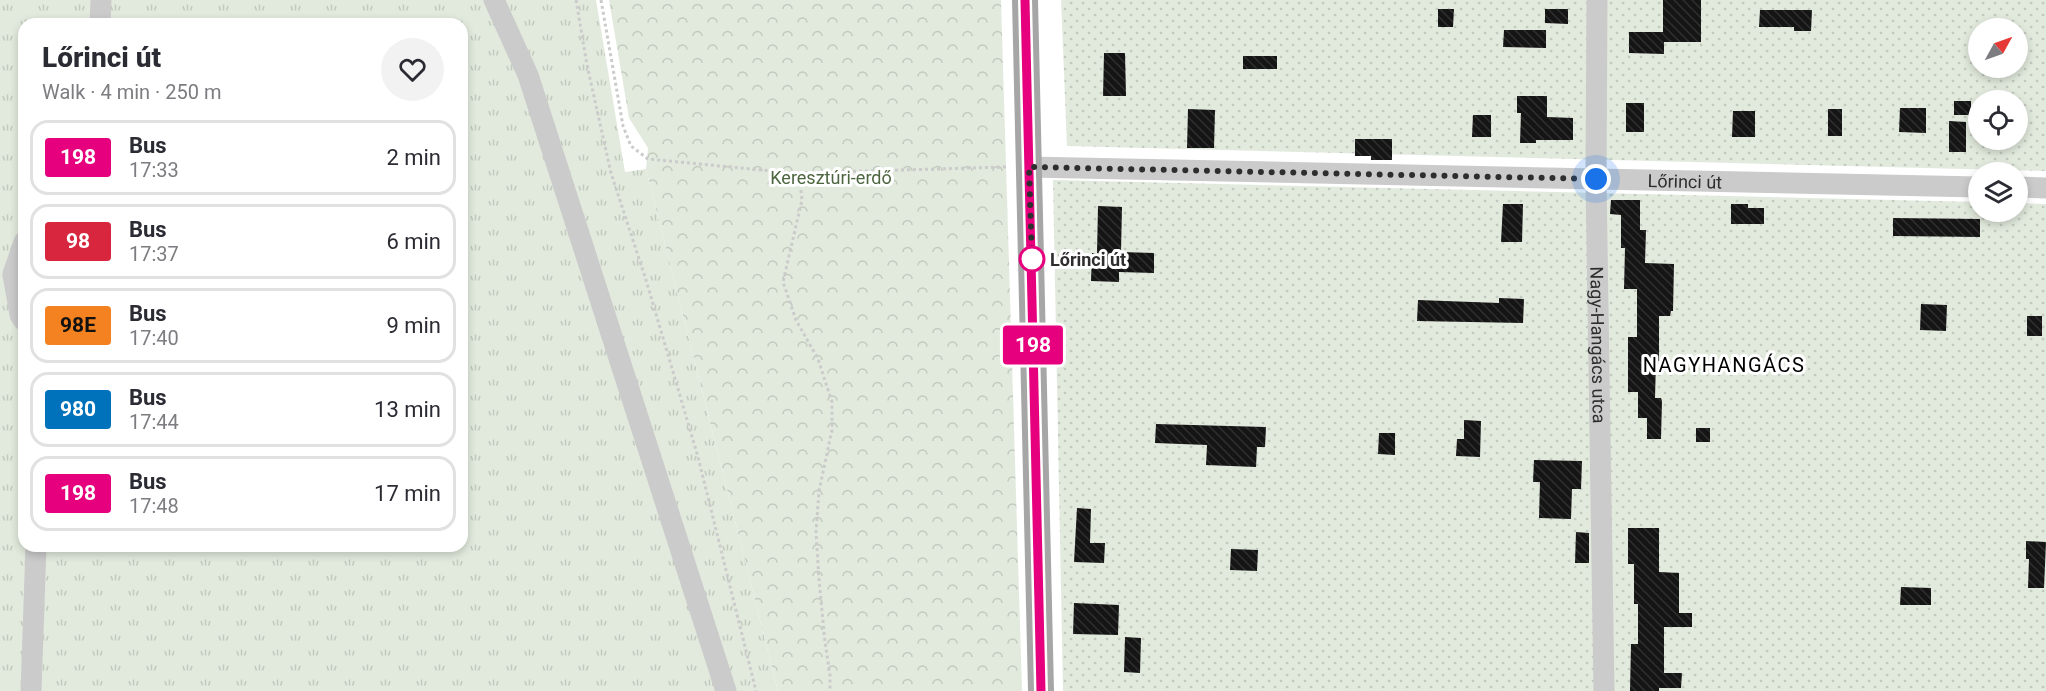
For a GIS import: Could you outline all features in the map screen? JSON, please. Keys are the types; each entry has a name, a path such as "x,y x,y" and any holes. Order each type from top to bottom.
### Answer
{"main road":[{"path":"1025,0 1041,691"}],"street":[{"path":"100,18 101,0"},
{"path":"494,0 528,75 726,691"},
{"name":"Nagy-Hangács utca","path":"1597,0 1596,179 1604,691"},
{"name":"Lőrinci út","path":"1029,167 1968,187"},
{"path":"2028,188 2046,188"},
{"path":"18,259 13,274 18,300"},
{"path":"31,691 36,552"}],"path":[{"path":"576,0 587,65 611,174 646,280 698,457 756,691"},
{"path":"602,0 623,126 631,146 648,159 793,173 1029,167"},
{"path":"793,173 800,182 802,200 783,282 796,320 818,359 832,402 832,430 819,490 816,532 830,691"}],"green space":[{"path":"0,0 596,0 625,172 646,169 778,691 0,691"},
{"name":"Keresztúri-erdő","path":"609,0 1001,0 1022,691 778,691 646,169 648,148 629,118"},
{"path":"1061,0 2046,0 2046,171 2028,171 2028,162 1968,162 1968,169 1067,146"},
{"path":"1053,180 1968,202 1968,222 2028,222 2028,203 2046,204 2046,691 1063,691"}],"building":[{"path":"1663,0 1701,0 1701,42 1664,42 1664,54 1629,53 1629,32 1663,32"},
{"path":"1438,9 1454,9 1453,27 1438,27"},
{"path":"1545,9 1568,9 1568,24 1545,23"},
{"path":"1760,10 1812,10 1811,31 1794,31 1794,27 1759,27"},
{"path":"1504,30 1546,30 1546,48 1503,47"},
{"path":"1104,53 1125,53 1126,96 1103,96"},
{"path":"1243,56 1277,56 1277,69 1243,69"},
{"path":"1517,96 1547,96 1547,117 1573,118 1573,140 1536,140 1536,143 1520,143 1521,113 1517,113"},
{"path":"1954,101 1968,101 1968,115 1954,115"},
{"path":"1626,103 1644,103 1644,132 1626,132"},
{"path":"1900,108 1926,108 1926,133 1899,132"},
{"path":"1188,109 1215,110 1214,148 1187,148"},
{"path":"1828,109 1842,109 1842,136 1828,136"},
{"path":"1733,111 1755,111 1755,137 1732,137"},
{"path":"1473,115 1491,115 1491,137 1472,137"},
{"path":"1949,121 1966,122 1966,152 1949,152"},
{"path":"1355,139 1392,139 1392,160 1371,160 1371,156 1355,156"},
{"path":"1611,200 1640,200 1640,230 1646,230 1645,263 1674,264 1673,311 1670,316 1659,316 1659,361 1656,361 1655,398 1661,398 1662,401 1661,439 1647,439 1647,418 1638,418 1638,392 1628,392 1628,337 1637,337 1637,289 1624,289 1625,248 1621,248 1621,215 1610,214"},
{"path":"1503,204 1523,204 1522,242 1501,242"},
{"path":"1731,204 1748,204 1748,208 1764,208 1764,224 1731,224"},
{"path":"1098,206 1122,207 1121,252 1154,253 1154,273 1119,272 1119,282 1091,281 1092,253 1097,253"},
{"path":"1893,218 1968,219 1968,222 1980,222 1980,237 1893,236"},
{"path":"1499,298 1524,299 1523,323 1417,321 1418,300 1499,303"},
{"path":"1921,304 1947,305 1946,331 1920,330"},
{"path":"2027,316 2042,316 2042,336 2027,336"},
{"path":"1464,420 1481,421 1480,457 1456,456 1457,439 1464,439"},
{"path":"1156,424 1266,427 1265,447 1257,447 1256,467 1206,465 1207,445 1155,443"},
{"path":"1696,428 1710,428 1710,442 1696,442"},
{"path":"1379,433 1395,433 1395,455 1378,454"},
{"path":"1534,460 1582,461 1581,489 1572,489 1571,519 1539,518 1540,482 1533,482"},
{"path":"1077,508 1091,509 1090,543 1105,543 1104,563 1074,562"},
{"path":"1628,528 1659,528 1659,572 1679,573 1679,613 1692,613 1692,627 1664,627 1664,673 1682,673 1681,688 1630,691 1631,644 1638,644 1638,604 1634,604 1634,564 1628,564"},
{"path":"1576,532 1589,533 1589,563 1575,563"},
{"path":"2026,541 2046,542 2044,588 2028,588 2029,559 2026,559"},
{"path":"1231,549 1258,550 1257,571 1230,570"},
{"path":"1901,587 1931,588 1931,605 1900,605"},
{"path":"1074,603 1119,605 1118,635 1073,634"},
{"path":"1125,637 1141,638 1140,673 1124,672"}],"bus line":[{"name":"198","path":"1025,0 1041,691"}],"place":[{"name":"Lőrinci út","path":"1032,259"}],"district":[{"name":"NAGYHANGÁCS","path":"1724,365"}],"route":[{"path":"1032,259 1029,167 1596,179"}]}
